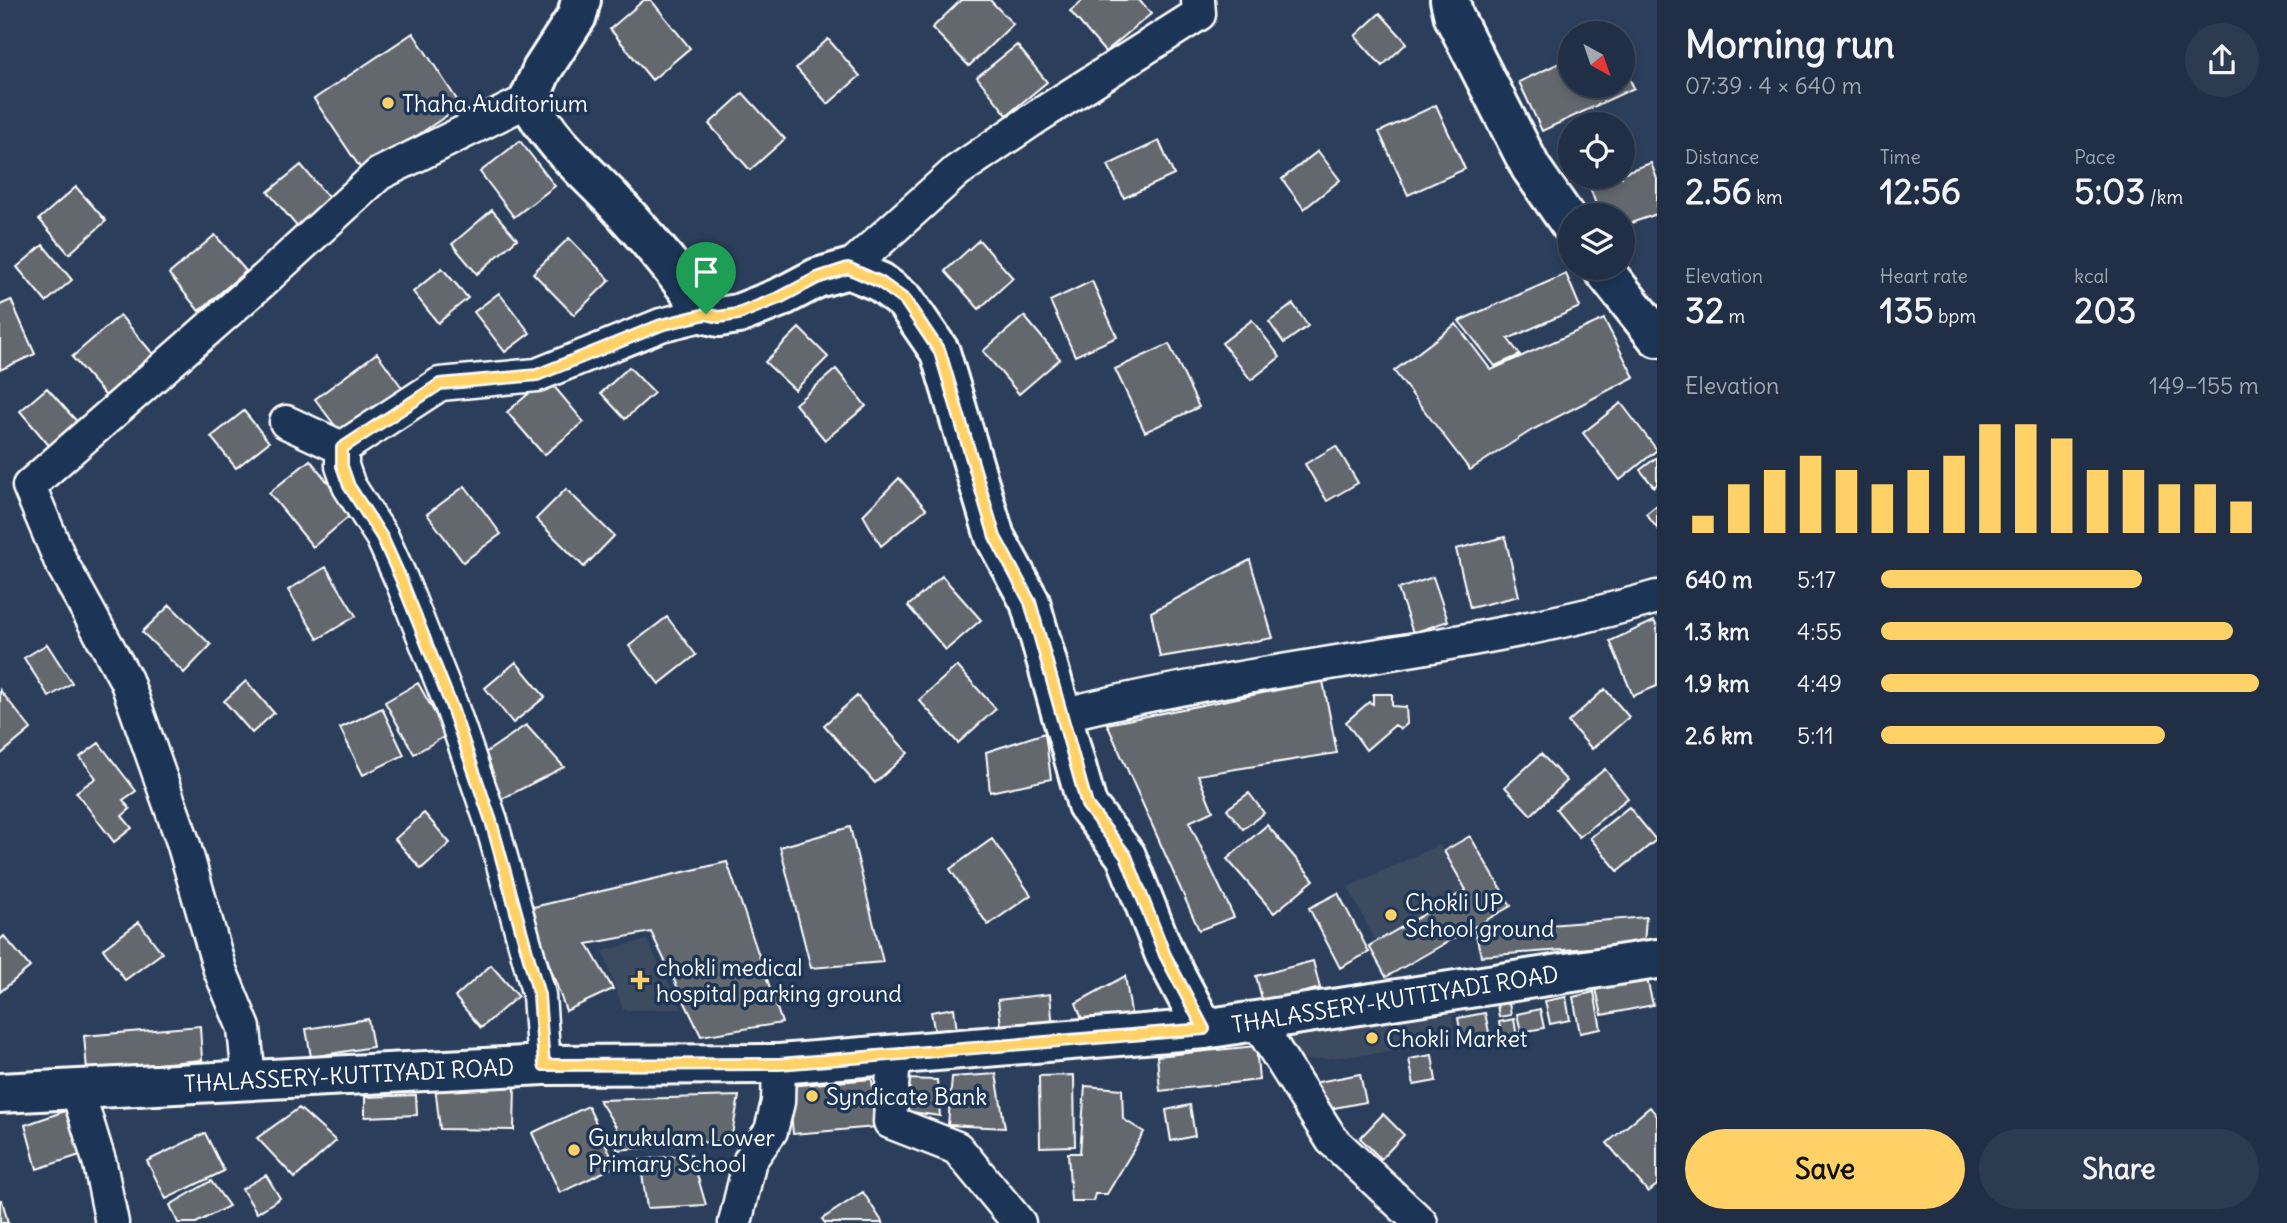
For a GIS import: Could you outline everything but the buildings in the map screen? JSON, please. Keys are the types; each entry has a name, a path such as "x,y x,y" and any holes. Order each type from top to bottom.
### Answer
{"main road":[{"path":"581,0 577,16 542,70 529,100 542,127 681,278 706,314 719,317 738,314 781,297 817,278 848,268 880,282 905,300 940,352 995,537 1030,602 1087,805 1126,856 1165,955 1204,1029"},
{"path":"1450,0 1454,17 1531,168 1558,207"},
{"path":"1612,280 1657,337"},
{"name":"THALASSERY-KUTTIYADI ROAD","path":"0,1093 544,1065 779,1064 894,1055 1204,1029 1657,959"}],"street":[{"path":"848,268 957,172 1038,116 1199,14 1198,0"},
{"path":"249,1080 244,1028 220,970 183,842 126,680 61,562 29,486 265,279 379,174 529,100"},
{"path":"342,448 440,384 537,375 661,325 706,314"},
{"path":"286,422 342,448"},
{"path":"342,448 342,466 349,486 382,537 401,579 451,705 491,821 539,995 544,1065"},
{"path":"1062,715 1148,694 1524,630 1657,597"},
{"path":"1256,1020 1332,1140 1421,1223"},
{"path":"894,1055 890,1122 957,1149 1019,1223"},
{"path":"735,1223 750,1160 771,1131 778,1102 779,1064"},
{"path":"77,1089 100,1164 112,1223"}],"shaded area":[{"name":"Chokli UP School ground","path":"1439,845 1464,891 1375,940 1348,887"},
{"name":"chokli medical hospital parking ground","path":"647,940 682,1009 623,1010 603,951"},
{"name":"Chokli Market","path":"1452,1015 1455,1045 1291,1062 1289,1032"}],"place":[{"name":"Thaha Auditorium","path":"388,103"},
{"name":"Chokli UP School ground","path":"1391,915"},
{"name":"chokli medical hospital parking ground","path":"640,980"},
{"name":"Chokli Market","path":"1372,1038"},
{"name":"Syndicate Bank","path":"812,1096"},
{"name":"Gurukulam Lower Primary School","path":"574,1150"}],"route":[{"path":"848,268 864,273 905,300 940,352 995,537 1030,602 1087,805 1126,856 1165,955 1204,1029 779,1064 544,1065 539,995 491,821 451,705 401,579 382,537 349,486 342,466 342,448 440,384 537,375 661,325 706,314 719,317 738,314 781,297 817,278 848,268"}]}
